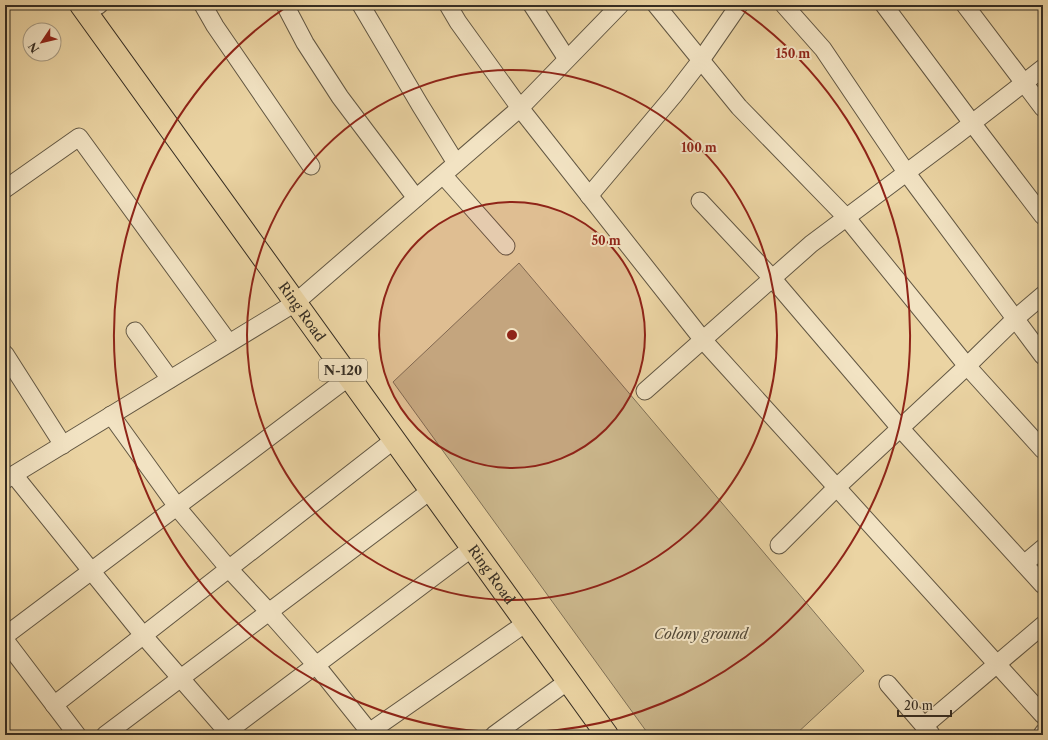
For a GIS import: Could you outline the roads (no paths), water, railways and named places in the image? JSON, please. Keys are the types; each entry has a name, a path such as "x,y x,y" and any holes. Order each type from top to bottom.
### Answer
{"highway":[{"name":"Ring Road","path":"89,7 348,378 568,681 602,733"}],"street":[{"path":"203,5 215,26 311,166"},
{"path":"285,5 305,43 340,97 416,198"},
{"path":"361,5 456,163"},
{"path":"448,5 458,22 520,108 703,340 1043,715"},
{"path":"532,5 567,59"},
{"path":"472,548 227,734 91,571 10,478 295,302 520,108 620,5"},
{"path":"656,5 739,107 846,217 967,366 1043,450"},
{"path":"589,196 674,95 701,60 739,5"},
{"path":"784,5 823,49 906,172 1043,356"},
{"path":"884,5 1043,216"},
{"path":"965,5 1043,108"},
{"path":"645,392 811,244 1043,68"},
{"path":"5,189 79,137 229,343"},
{"path":"443,175 506,246"},
{"path":"700,200 772,278 900,428 1043,585"},
{"path":"780,545 900,428 1016,318 1043,295"},
{"path":"135,331 170,379"},
{"path":"5,354 63,445"},
{"path":"77,735 7,646 91,571 348,378"},
{"path":"111,415 181,512 229,569 316,665 369,734 526,623"},
{"path":"54,705 394,440"},
{"path":"104,735 430,491"},
{"path":"1024,564 1043,548"},
{"path":"888,684 928,731 997,665 1043,625"},
{"path":"494,735 568,681"}],"park label":[{"name":"Colony ground","path":"701,634"}]}
